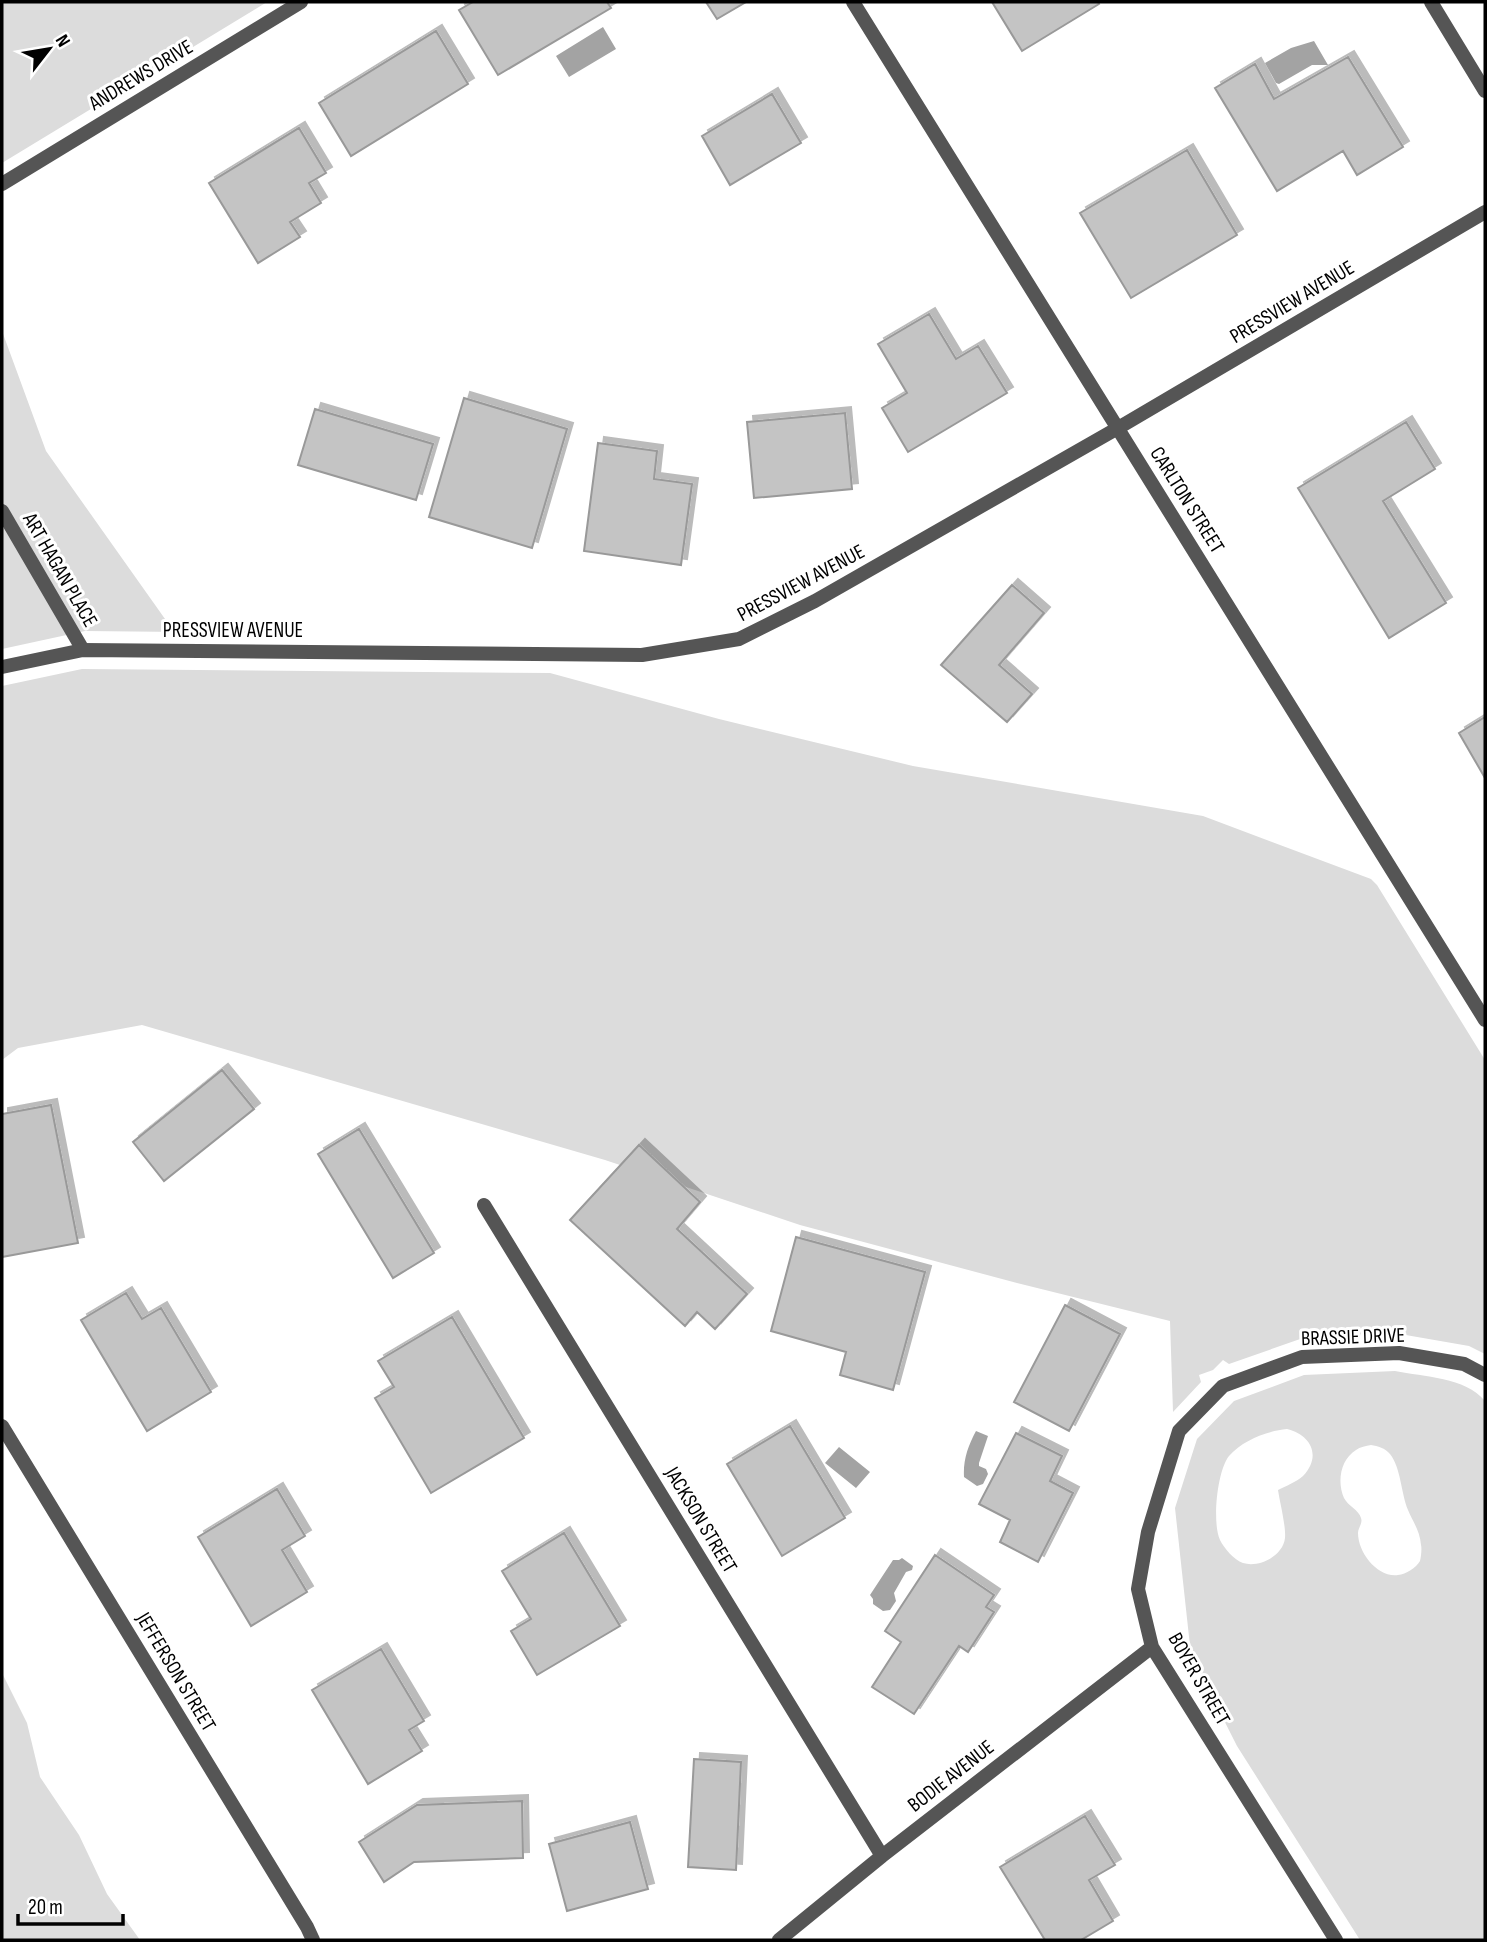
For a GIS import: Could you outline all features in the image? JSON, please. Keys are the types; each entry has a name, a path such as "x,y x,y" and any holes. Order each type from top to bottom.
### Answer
{"street":[{"name":"ANDREWS DRIVE","path":"2,184 301,2"},
{"name":"CARLTON STREET","path":"853,2 1485,1020"},
{"path":"1431,2 1485,91"},
{"name":"PRESSVIEW AVENUE","path":"2,667 83,650 642,655 739,639 816,601 1118,428 1485,212"},
{"name":"ART HAGAN PLACE","path":"2,511 83,650"},
{"name":"JACKSON STREET","path":"484,1205 882,1856"},
{"name":"BRASSIE DRIVE","path":"1223,1386 1302,1357 1330,1355 1399,1353 1464,1364 1485,1375"},
{"name":"BOYER STREET","path":"1223,1386 1179,1431 1148,1532 1139,1589 1152,1647 1336,1940"},
{"name":"JEFFERSON STREET","path":"2,1426 313,1940"},
{"name":"BODIE AVENUE","path":"779,1940 882,1856 1152,1647"}],"shaded area":[{"path":"2,2 267,2 2,163"},
{"path":"603,27 616,49 569,77 556,56"},
{"path":"1314,41 1328,65 1312,65 1279,84 1276,83 1265,63 1291,48"},
{"path":"2,331 46,451 170,626 280,633 85,631 2,649"},
{"path":"82,669 550,673 719,719 913,766 1203,816 1371,879 1485,1060 1485,1354 1469,1346 1400,1334 1303,1338 1229,1364 1223,1360 1213,1370 1199,1375 1201,1382 1173,1412 1170,1321 800,1225 605,1160 142,1025 18,1048 2,1060 2,686"},
{"path":"1395,1371 1467,1387 1485,1401 1485,1940 1360,1940 1237,1746 1191,1655 1175,1508 1197,1439 1234,1401 1304,1375","holes":["1287,1429 1308,1441 1313,1454 1312,1461 1303,1476 1278,1490 1285,1533 1280,1550 1263,1562 1243,1563 1227,1550 1218,1532 1216,1510 1221,1473 1229,1456 1241,1445 1264,1434","1371,1445 1386,1450 1394,1460 1408,1510 1418,1531 1420,1561 1401,1574 1383,1573 1370,1563 1359,1541 1361,1518 1342,1492 1341,1472 1346,1459 1358,1449"]},
{"path":"976,1431 988,1436 979,1466 986,1469 988,1474 983,1484 977,1486 964,1477 967,1453"},
{"path":"839,1447 870,1472 856,1488 825,1463"},
{"path":"902,1558 913,1566 912,1570 906,1572 894,1593 896,1601 890,1610 883,1611 873,1604 870,1595 893,1560"},
{"path":"2,1673 27,1723 40,1777 79,1835 107,1894 140,1940 2,1940"}],"building":[{"path":"473,2 607,2 611,8 498,75 459,10"},
{"path":"706,2 746,2 717,19"},
{"path":"992,2 1098,2 1099,4 1022,51"},
{"path":"436,31 468,84 351,156 319,103"},
{"path":"1348,57 1403,147 1357,175 1343,151 1277,191 1215,88 1255,64 1274,99"},
{"path":"772,94 801,143 730,185 702,136"},
{"path":"299,128 326,173 309,183 321,203 290,222 300,237 258,263 209,183"},
{"path":"1187,150 1237,235 1131,298 1080,213"},
{"path":"929,314 956,359 978,346 1007,393 908,452 882,408 907,393 878,344"},
{"path":"464,398 567,429 532,548 429,517"},
{"path":"315,409 433,444 416,500 298,465"},
{"path":"845,413 852,489 754,498 747,422"},
{"path":"1406,422 1435,469 1383,501 1446,603 1389,638 1298,488"},
{"path":"598,443 657,451 654,479 692,484 681,565 584,551"},
{"path":"1012,585 1044,613 999,665 1032,694 1007,722 941,665"},
{"path":"1485,717 1485,778 1459,733"},
{"path":"222,1070 254,1109 164,1181 133,1142"},
{"path":"51,1105 78,1243 2,1257 2,1114"},
{"path":"359,1129 434,1253 393,1278 318,1154"},
{"path":"639,1145 700,1202 677,1229 747,1294 715,1329 697,1312 685,1326 570,1220"},
{"path":"796,1237 925,1272 893,1390 840,1375 846,1352 771,1331"},
{"path":"126,1293 142,1319 161,1308 211,1392 147,1431 81,1320"},
{"path":"1065,1305 1120,1334 1069,1431 1014,1402"},
{"path":"452,1317 524,1438 431,1493 375,1398 394,1387 378,1361"},
{"path":"790,1426 845,1518 782,1556 727,1464"},
{"path":"1016,1433 1062,1456 1050,1481 1073,1493 1038,1562 1000,1542 1010,1520 979,1504"},
{"path":"277,1489 305,1536 282,1550 307,1592 251,1626 198,1537"},
{"path":"564,1533 620,1626 537,1675 511,1631 531,1619 502,1571"},
{"path":"935,1555 994,1595 986,1607 994,1612 968,1652 959,1646 914,1714 872,1687 901,1642 885,1631"},
{"path":"381,1649 424,1721 409,1730 422,1751 368,1784 312,1690"},
{"path":"694,1759 741,1762 736,1870 688,1867"},
{"path":"522,1801 523,1858 414,1862 384,1882 359,1842 417,1805"},
{"path":"1085,1816 1115,1865 1089,1880 1113,1921 1081,1940 1045,1940 1000,1867"},
{"path":"630,1822 648,1889 567,1911 549,1844"}]}
